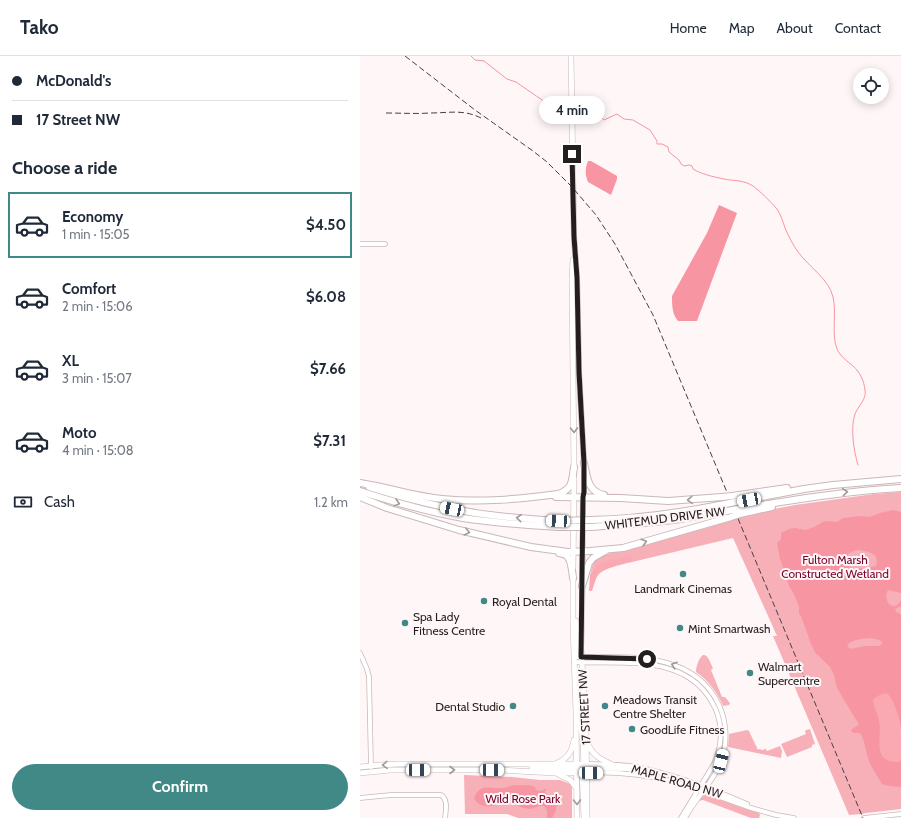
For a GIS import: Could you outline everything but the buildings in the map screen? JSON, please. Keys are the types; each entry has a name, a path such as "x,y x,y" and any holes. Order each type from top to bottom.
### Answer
{"highway":[{"path":"584,463 590,486 598,494 621,498"},
{"path":"360,484 378,486 413,495 441,499 488,501 558,494 564,492 571,484 574,467"},
{"name":"WHITEMUD DRIVE NW","path":"360,491 405,505 463,518 514,524 644,524 674,520 726,508 735,502 804,489 901,479"},
{"name":"WHITEMUD DRIVE NW","path":"360,484 396,496 465,512 558,524"},
{"path":"512,499 583,497 668,501 732,496 797,487 833,485"},
{"name":"WHITEMUD DRIVE NW","path":"726,508 739,512 832,494 901,488"},
{"path":"360,497 387,508 459,530 503,541 552,550 574,552 606,550 636,545 731,517 739,512"},
{"path":"552,550 567,556 570,562 573,578"},
{"path":"582,586 589,563 593,558 606,550"}],"main road":[{"name":"17 STREET NW","path":"571,56 574,237 584,463 582,586 578,659 575,680 576,731 588,818"},
{"name":"17 STREET NW","path":"574,237 572,278 574,467 573,602 586,742 582,768 576,787 577,818"},
{"path":"575,680 583,742 582,768 584,818"},
{"path":"552,764 559,762 568,756 572,748 576,731"},
{"path":"586,742 598,758 611,764"},
{"path":"360,773 371,769 397,764 552,764 582,768"},
{"path":"360,767 371,769 501,770 555,773 582,768"},
{"path":"501,770 582,768"},
{"path":"555,773 570,780 576,787"}],"street":[{"path":"360,244 385,244"},
{"path":"360,653 369,677 371,769"},
{"path":"578,659 636,658 658,660 678,666 690,672 700,679 713,693 724,717 726,732 721,761 718,770 702,788 682,818"},
{"name":"MAPLE ROAD NW","path":"582,768 611,764 635,767 656,772 702,788 740,804 764,812 794,818"},
{"path":"582,768 626,769 656,772"},
{"name":"MAPLE ROAD NW","path":"582,768 645,776 702,788"},
{"path":"685,818 702,788"},
{"path":"360,798 391,794 441,795 446,799 445,818"},
{"path":"864,818 901,814"}],"green space":[{"name":"Fulton Marsh Constructed Wetland","path":"901,492 901,809 849,815 773,636 777,636 733,538 632,562 632,560 595,566 590,575 594,562 593,560 602,555 621,551 748,514 795,505 874,494"},
{"path":"703,655 707,656 713,668 711,670 722,697 725,697 730,703 729,705 723,706 712,687 696,672 698,662"},
{"path":"810,729 815,744 812,745 812,747 787,757 781,744 806,734 805,731"},
{"path":"747,730 749,731 757,749 764,750 765,748 767,751 780,746 782,751 781,758 728,747 729,734"},
{"name":"Wild Rose Park","path":"464,775 560,780 571,784 572,818 518,818 507,814 465,814"},
{"path":"705,793 760,812 759,818 751,818 703,800 699,801"}],"shaded area":[{"path":"588,161 591,161 617,176 611,195 588,182 586,177 586,166"},
{"path":"719,205 737,213 697,321 678,321 673,312 672,296 707,233"},
{"name":"Fulton Marsh Constructed Wetland","path":"893,510 901,512 901,593 888,590 887,598 888,602 892,606 898,604 901,600 901,606 895,609 897,613 901,615 901,729 896,710 888,694 881,694 873,700 879,721 881,754 884,758 890,761 899,762 901,760 901,787 882,784 870,764 860,733 853,733 851,730 859,725 837,688 834,675 830,667 816,654 811,644 799,614 799,607 789,586 780,559 777,543 781,539 781,533 789,529 795,528 806,530 825,521 837,522 843,518 861,516 870,517","holes":["859,550 873,554 876,558 876,566 859,569 849,567 846,560 849,553","870,638 879,640 882,644 879,646 865,646 850,649 847,645 855,640"]},
{"path":"630,556 632,557 632,562 605,570 598,575 592,591 589,591 590,575 595,566 604,562"},
{"path":"888,694 896,710 898,718 901,743 901,760 899,762 890,761 884,758 881,754 879,721 873,700 879,695"},
{"path":"514,785 531,786 535,787 536,790 542,791 546,789 545,792 547,796 553,795 557,807 552,818 547,818 547,810 544,806 531,809 523,808 513,803 507,795 500,804 492,806 482,805 477,803 474,799 476,794 482,788 503,788"}],"waterway":[{"path":"471,56 475,60 484,61 507,79 516,82 545,102 568,105"},
{"path":"574,106 595,111 604,120 617,114 624,119 633,120 650,130 657,141 657,144 662,144 668,147 669,152 684,166 692,166 693,169 704,174 750,184 777,209 788,235 796,249 802,258 823,279 831,291 834,303 834,337 838,352 858,371 864,383 865,396 856,411 853,426 854,447 858,465"}],"railway":[{"path":"405,56 475,110 547,162 572,187 596,215 615,244 653,315 863,818"},
{"path":"386,113 462,112 481,118"}],"place":[{"name":"Landmark Cinemas","path":"683,574"},
{"name":"Royal Dental","path":"484,601"},
{"name":"Spa Lady Fitness Centre","path":"405,623"},
{"name":"Mint Smartwash","path":"680,628"},
{"name":"Walmart Supercentre","path":"750,673"},
{"name":"Dental Studio","path":"513,706"},
{"name":"Meadows Transit Centre Shelter","path":"605,706"},
{"name":"GoodLife Fitness","path":"632,729"}],"route":[{"path":"572,154 579,372 584,463 581,657 647,659"}]}
